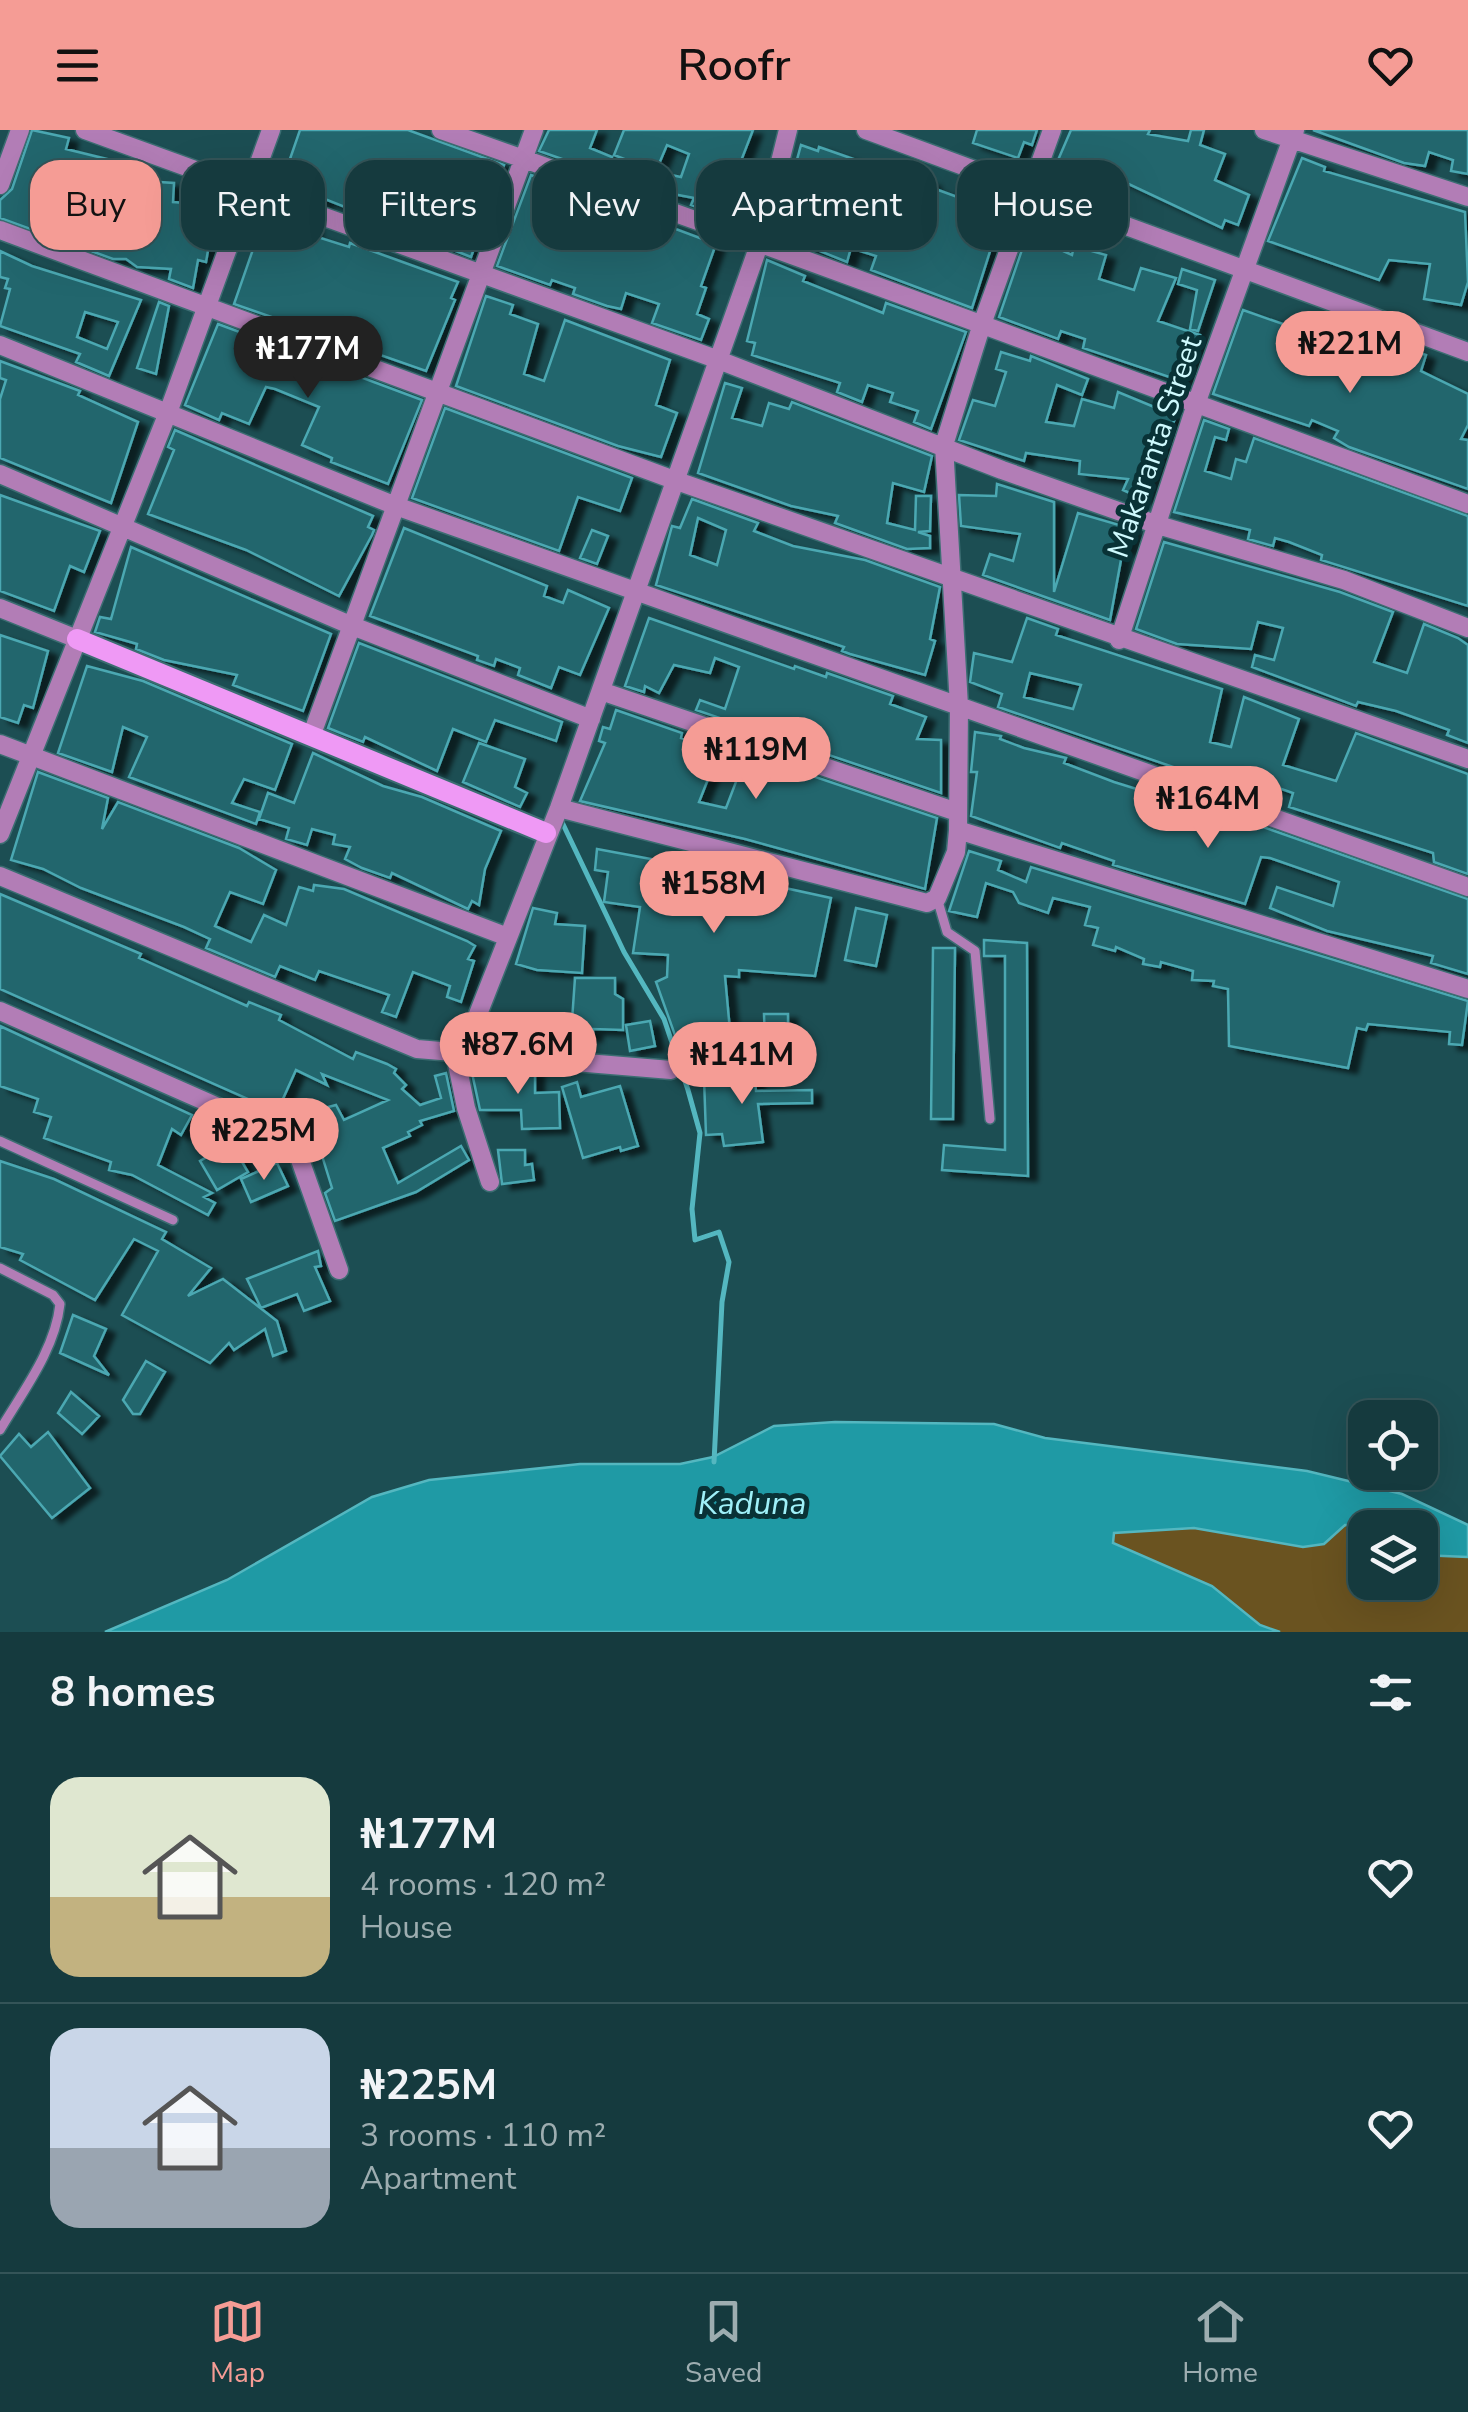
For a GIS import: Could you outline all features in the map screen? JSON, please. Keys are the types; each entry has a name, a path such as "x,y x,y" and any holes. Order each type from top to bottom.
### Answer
{"street":[{"path":"0,184 20,130"},
{"path":"85,130 181,163"},
{"path":"259,160 271,130"},
{"path":"441,130 696,219"},
{"path":"312,734 534,130"},
{"path":"780,160 788,130"},
{"path":"866,130 957,165"},
{"path":"1040,160 1052,130"},
{"path":"1264,130 1293,135 1468,197"},
{"name":"Makaranta Street","path":"1119,640 1196,404 1293,135"},
{"path":"325,216 944,444 1002,470 1158,525 1344,580 1468,628"},
{"path":"1128,229 1468,352"},
{"path":"0,230 674,480 1119,640 1468,759"},
{"path":"0,834 168,410 227,250"},
{"path":"454,1048 470,1032 559,808 757,250"},
{"path":"781,250 1468,504"},
{"path":"559,808 927,903 938,898 956,852 959,706 944,444 1008,250"},
{"path":"0,344 396,506 1468,887"},
{"path":"0,474 123,523 350,625 590,719"},
{"path":"0,608 546,833"},
{"path":"600,691 957,821 1468,990"},
{"path":"0,744 508,937"},
{"path":"0,876 416,1049 454,1048 671,1070"},
{"path":"0,1011 277,1133 298,1154 305,1169 340,1270"},
{"path":"454,1048 466,1108 490,1182"}],"lane":[{"path":"938,898 947,932 975,951 990,1118"},
{"path":"0,1141 174,1220"},
{"path":"0,1268 52,1295 60,1304 58,1324 41,1361 0,1430"}],"shaded area":[{"path":"1348,1525 1348,1600 1438,1600 1438,1556 1468,1557 1468,1632 1280,1632 1260,1625 1212,1586 1113,1543 1114,1532 1194,1528 1243,1537 1331,1534"}],"water":[{"name":"Kaduna","path":"835,1422 994,1424 1045,1438 1307,1471 1348,1481 1348,1490 1385,1490 1436,1510 1348,1510 1348,1525 1324,1544 1303,1547 1194,1528 1114,1533 1113,1543 1212,1586 1260,1625 1280,1632 105,1632 227,1580 372,1497 429,1480 580,1464 680,1464 713,1457 774,1426"},
{"path":"1438,1511 1468,1525 1468,1557 1438,1556"}],"building":[{"path":"32,130 69,138 66,149 111,160 30,160 30,229 0,218 0,200 12,189"},
{"path":"300,130 408,130 490,160 345,160 345,207 325,199 325,160 290,160"},
{"path":"549,130 597,130 590,148 612,157 565,160 539,151"},
{"path":"624,130 753,130 741,160 696,160 696,207 691,205 694,198 676,195 676,176 681,177 689,154 667,145 661,160 627,160 614,155"},
{"path":"977,130 1037,130 1032,145 1024,142 1018,158 973,143"},
{"path":"1071,130 1150,130 1148,134 1188,141 1191,130 1204,130 1200,145 1225,154 1215,180 1249,195 1238,225 1225,220 1222,228 1128,184 1128,160 1058,160"},
{"path":"1313,130 1468,130 1468,174 1451,171 1453,160 1429,152 1425,166 1404,163"},
{"path":"801,145 856,160 797,160"},
{"path":"1302,158 1325,167 1324,171 1465,212 1468,282 1461,305 1424,299 1430,264 1389,260 1379,280 1268,241"},
{"path":"531,175 532,250 676,250 676,229 696,237 696,250 714,250 701,286 706,288 697,314 709,319 701,340 652,323 659,304 626,293 621,309 607,306 573,294 575,288 552,280 550,285 497,266 503,250 512,250 512,226"},
{"path":"161,182 174,183 173,202 181,203 181,250 208,250 206,262 198,260 193,288 169,279 171,269 137,267 126,259 113,259 88,250 161,250"},
{"path":"937,190 957,197 957,250 990,250 972,308 871,270 876,256 857,250 937,250"},
{"path":"325,239 345,246 345,250 369,250 458,282 451,298 455,300 426,371 234,304 253,250 325,250"},
{"path":"453,250 474,250 471,257"},
{"path":"817,250 850,250 847,262"},
{"path":"1022,250 1061,250 1072,255 1073,250 1088,250 1106,255 1099,279 1134,290 1141,268 1176,278 1158,321 1200,335 1184,382 1083,348 1085,339 1061,331 1058,339 999,317"},
{"path":"0,251 32,266 141,300 109,376 76,362 80,354 0,326 10,289 5,288 8,279 0,277","holes":["85,312 118,322 107,349 77,337"]},
{"path":"767,260 805,276 803,281 883,313 886,303 966,332 931,429 914,422 918,411 890,402 893,393 868,385 862,402 837,392 840,383 752,355 755,343 747,341"},
{"path":"1182,269 1215,280 1198,331 1190,329 1197,290 1178,284"},
{"path":"486,296 513,305 510,314 538,324 524,374 544,381 565,320 670,360 656,405 677,413 661,457 618,446 456,386"},
{"path":"159,302 169,306 156,374 137,368"},
{"path":"1243,310 1331,341 1333,335 1350,340 1348,347 1393,367 1401,346 1426,355 1421,371 1468,394 1468,425 1461,439 1468,440 1468,489 1349,447 1334,438 1338,431 1312,420 1309,426 1213,394"},
{"path":"218,324 422,400 388,484 331,462 332,458 302,445 319,407 275,389 266,387 249,424 222,413 219,420 185,405"},
{"path":"1001,352 1030,361 1031,356 1088,379 1082,395 1057,385 1046,422 1074,426 1082,399 1114,408 1118,392 1176,416 1143,499 1123,490 1128,479 1079,474 1080,461 1026,453 1024,461 959,440 973,400 995,406 1006,372 996,369"},
{"path":"0,361 80,391 78,395 138,422 111,503 0,458 0,399 6,380 0,378"},
{"path":"725,383 742,388 732,418 762,426 769,403 789,409 792,402 932,456 924,492 893,483 887,523 915,530 916,496 931,496 930,531 918,532 930,536 930,548 907,549 835,523 838,516 791,506 698,473"},
{"path":"445,408 632,478 620,511 578,497 559,551 412,498"},
{"path":"1204,420 1229,429 1226,440 1215,437 1205,471 1231,479 1236,459 1246,462 1254,438 1468,516 1468,606 1321,560 1322,555 1289,542 1275,538 1273,546 1248,539 1250,530 1174,512"},
{"path":"175,430 373,516 368,527 374,530 372,535 339,596 246,550 148,514 174,450 168,447"},
{"path":"997,484 1054,502 1054,592 1078,513 1133,529 1128,550 1123,549 1110,620 983,575 990,554 1013,561 1020,534 961,526 959,495 996,496"},
{"path":"0,495 100,531 84,572 70,566 54,611 0,591"},
{"path":"692,499 758,523 754,531 793,546 865,560 940,587 930,639 935,641 925,675 850,654 842,651 844,647 656,585 672,526 680,528","holes":["698,518 726,530 717,565 690,555"]},
{"path":"404,528 547,586 544,596 563,603 568,590 609,608 580,675 559,667 551,688 518,675 520,668 496,659 494,666 477,660 478,656 370,616"},
{"path":"592,530 608,536 597,564 580,558"},
{"path":"1164,542 1340,592 1393,612 1374,662 1407,673 1424,624 1458,638 1468,645 1468,743 1447,735 1449,730 1396,711 1358,702 1356,706 1252,667 1255,655 1274,660 1283,628 1258,622 1251,649 1177,644 1136,629"},
{"path":"131,547 331,634 303,711 233,685 237,675 164,660 136,649 137,644 95,632 100,617 111,619"},
{"path":"649,618 794,669 795,666 826,677 827,673 893,696 890,704 926,717 917,739 941,740 941,793 696,710 700,700 725,709 739,667 715,658 710,673 674,665 659,693 645,686 644,692 625,686"},
{"path":"1027,618 1058,629 1056,635 1222,689 1210,742 1231,747 1244,697 1299,719 1283,765 1336,781 1356,733 1468,774 1468,874 1434,862 1433,853 1289,807 1293,793 1256,780 1252,790 1214,781 998,707 1002,694 970,682 974,653 1012,662","holes":["1030,673 1081,685 1073,709 1024,697"]},
{"path":"0,635 48,651 33,708 24,705 18,723 0,717"},
{"path":"359,643 562,722 556,741 495,720 486,742 453,729 437,771 365,737 363,742 328,728"},
{"path":"87,666 143,681 292,744 275,790 244,779 232,803 260,812 256,824 129,777 147,737 123,727 112,772 58,753"},
{"path":"616,710 682,733 681,738 708,745 709,741 937,818 925,889 745,839 580,801 605,743 599,741 603,727 610,729","holes":["714,764 739,774 726,808 699,802"]},
{"path":"975,732 1001,736 1000,739 1024,748 1066,758 1064,763 1114,782 1191,806 1192,802 1468,899 1468,974 1431,963 1433,956 1327,931 1270,908 1277,887 1333,906 1339,882 1270,858 1261,857 1245,904 1113,865 1114,861 1062,843 1060,848 971,816 977,772 971,772"},
{"path":"479,743 525,759 515,787 527,793 520,807 463,782"},
{"path":"313,753 383,786 422,797 501,831 485,869 479,905 472,901 468,909 392,873 390,878 362,868 345,859 350,847 333,844 335,835 312,829 307,845 286,839 289,828 259,819 268,793 294,803"},
{"path":"38,772 108,798 102,829 118,802 239,848 276,870 263,904 230,892 215,926 251,942 264,915 286,925 299,887 313,891 314,885 344,889 467,941 475,946 468,959 474,961 461,1002 447,997 450,986 413,972 396,1017 382,1012 389,995 319,971 315,980 280,966 275,977 206,948 210,939 184,927 81,888 43,869 11,860"},
{"path":"597,849 683,865 675,908 714,918 725,875 831,898 815,976 739,970 739,977 725,976 730,1031 676,1038 656,982 667,977 668,955 633,953 640,907 604,902 608,872 595,870"},
{"path":"969,851 1001,861 998,870 1026,882 1031,867 1468,1001 1462,1045 1449,1044 1450,1032 1368,1024 1366,1030 1357,1028 1348,1068 1229,1046 1228,989 1213,986 1214,981 1192,980 1193,971 1161,962 1160,967 1143,964 1144,959 1116,947 1115,951 1093,945 1098,928 1085,925 1090,907 1053,898 1048,913 1019,903 1013,892 986,883 977,917 949,911"},
{"path":"0,894 141,954 139,958 247,1006 249,1002 281,1015 279,1020 353,1059 356,1052 387,1064 396,1069 394,1073 406,1085 402,1089 420,1105 441,1098 435,1076 446,1073 454,1111 420,1121 422,1125 408,1132 410,1136 383,1148 398,1183 461,1146 469,1160 416,1192 335,1221 325,1193 332,1188 319,1146 312,1133 300,1136 294,1116 336,1105 344,1120 388,1100 322,1074 327,1085 296,1070 277,1112 0,989"},
{"path":"533,908 557,913 555,924 585,926 582,973 537,970 516,964"},
{"path":"856,908 887,915 876,966 845,960"},
{"path":"984,940 1027,943 1028,1176 942,1170 944,1145 1005,1150 1005,956 984,956"},
{"path":"933,948 955,948 953,1119 931,1119"},
{"path":"575,978 615,978 615,994 623,999 623,1030 593,1029 593,1036 571,1035"},
{"path":"764,1014 788,1014 788,1045 765,1045"},
{"path":"650,1021 655,1046 630,1051 626,1025"},
{"path":"0,1026 192,1115 181,1135 172,1129 158,1165 212,1193 204,1197 215,1203 208,1215 132,1175 109,1170 111,1162 44,1138 51,1117 34,1112 38,1099 0,1086"},
{"path":"754,1069 756,1091 812,1090 812,1103 758,1104 763,1142 724,1146 722,1134 706,1135 704,1078 739,1077 738,1071"},
{"path":"535,1071 535,1093 559,1092 560,1128 522,1129 521,1110 480,1110 472,1073"},
{"path":"577,1082 581,1097 620,1086 638,1146 583,1158 562,1087"},
{"path":"231,1143 248,1172 217,1190 200,1161"},
{"path":"498,1150 525,1150 525,1165 532,1164 534,1180 502,1184"},
{"path":"0,1161 54,1179 166,1232 162,1239 211,1268 188,1296 223,1279 277,1321 286,1351 273,1356 265,1329 234,1350 229,1343 210,1363 122,1315 158,1251 134,1239 95,1300 20,1260 23,1254 0,1247"},
{"path":"277,1163 288,1186 251,1202 241,1179"},
{"path":"318,1251 321,1266 315,1267 330,1301 304,1311 297,1294 261,1308 247,1279"},
{"path":"73,1315 106,1329 94,1356 109,1375 60,1353"},
{"path":"146,1361 165,1372 140,1414 133,1414 123,1400"},
{"path":"71,1392 99,1416 82,1434 58,1413"},
{"path":"48,1432 90,1488 52,1518 0,1456 19,1434 31,1447"}],"waterway":[{"path":"561,820 624,952 664,1019 700,1133 692,1209 695,1240 719,1232 729,1262 722,1302 714,1462"}]}
